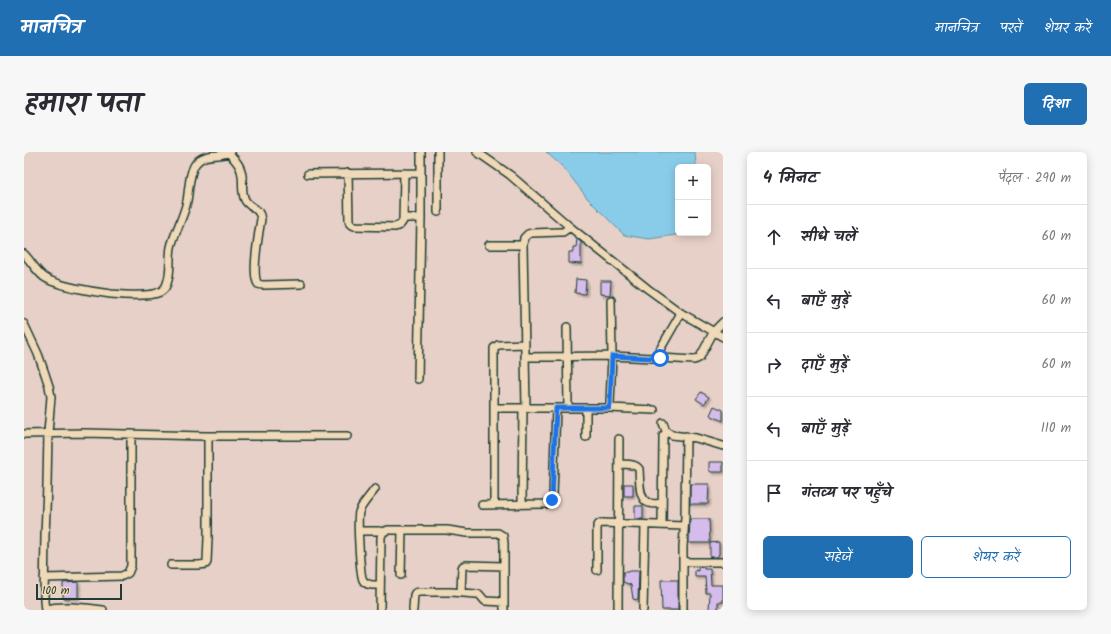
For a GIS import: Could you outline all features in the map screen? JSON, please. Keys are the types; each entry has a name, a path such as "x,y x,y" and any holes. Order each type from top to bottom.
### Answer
{"street":[{"path":"24,254 42,276 64,285 123,295 158,293 166,287 171,249 186,208 190,181 194,168 204,157 224,155 229,152 236,161 242,174 242,189 245,201 259,212 261,219 256,263 256,281 258,284 262,285 301,284"},
{"path":"418,380 421,152"},
{"path":"438,152 438,212"},
{"path":"477,152 510,176 570,227 648,289 681,313 723,337"},
{"path":"348,173 350,224 355,226 395,227 402,224 404,218 404,173"},
{"path":"308,174 421,173"},
{"path":"404,218 421,218"},
{"path":"522,504 525,356 524,238 528,234 538,232 563,232 570,227"},
{"path":"490,245 523,245"},
{"path":"609,408 612,356 611,300"},
{"path":"655,356 681,313"},
{"path":"525,356 612,356 650,358 655,356 660,358 694,360 700,356 714,331 723,322"},
{"path":"24,324 38,354 49,386 51,397 48,433 44,578 45,609 70,606 103,610"},
{"path":"566,327 568,407"},
{"path":"494,505 494,349 495,346 498,345 525,344"},
{"path":"495,408 568,407 654,410"},
{"path":"482,505 546,504 551,502 556,408"},
{"path":"586,408 586,437"},
{"path":"663,423 667,432 672,435 702,439 723,446"},
{"path":"662,525 663,438 667,432"},
{"path":"24,434 85,433 208,436 347,436"},
{"path":"44,578 122,576 128,573 131,566 131,434"},
{"path":"171,565 199,565 206,564 207,562 208,436"},
{"path":"683,610 686,436"},
{"path":"618,610 619,439"},
{"path":"619,464 634,465 638,467 641,494 643,498 648,503 662,504"},
{"path":"375,489 359,513 359,550 363,581 368,584 380,585"},
{"path":"598,570 598,525 602,523 684,526"},
{"path":"643,610 645,525"},
{"path":"359,531 383,532 388,530 447,530 467,533 501,534 504,538 504,610"},
{"path":"401,575 402,530"},
{"path":"380,610 381,537 383,532"},
{"path":"683,562 723,562"},
{"path":"461,593 462,568 466,564 504,566"},
{"path":"413,610 413,598 417,592 479,594 485,601 504,602"}],"water":[{"path":"546,152 695,152 696,164 675,164 675,235 649,239 624,235 588,199 564,168"}],"building":[{"path":"577,239 581,242 581,264 569,263 569,252 573,252 573,247 576,247"},
{"path":"576,279 586,280 585,294 575,293"},
{"path":"600,281 611,281 610,295 600,294"},
{"path":"701,392 709,397 704,404 696,399"},
{"path":"714,406 723,410 723,421 710,415"},
{"path":"709,462 723,462 723,472 711,472 709,470"},
{"path":"624,484 633,484 633,496 624,496"},
{"path":"690,484 709,484 708,504 690,504"},
{"path":"635,506 643,506 643,519 635,519"},
{"path":"690,519 709,519 710,543 689,543"},
{"path":"719,542 719,554 717,557 710,557 710,543"},
{"path":"698,567 710,569 711,585 723,585 723,602 718,602 718,610 709,610 710,593 706,593 705,577 695,577 695,570 698,571"},
{"path":"639,571 638,600 633,599 631,585 623,582 623,572"},
{"path":"661,580 678,580 678,610 662,610"},
{"path":"78,582 78,598 63,598 63,583"}],"route":[{"path":"552,500 556,408 609,408 612,356 652,358 655,356 656,358 660,358"}]}
